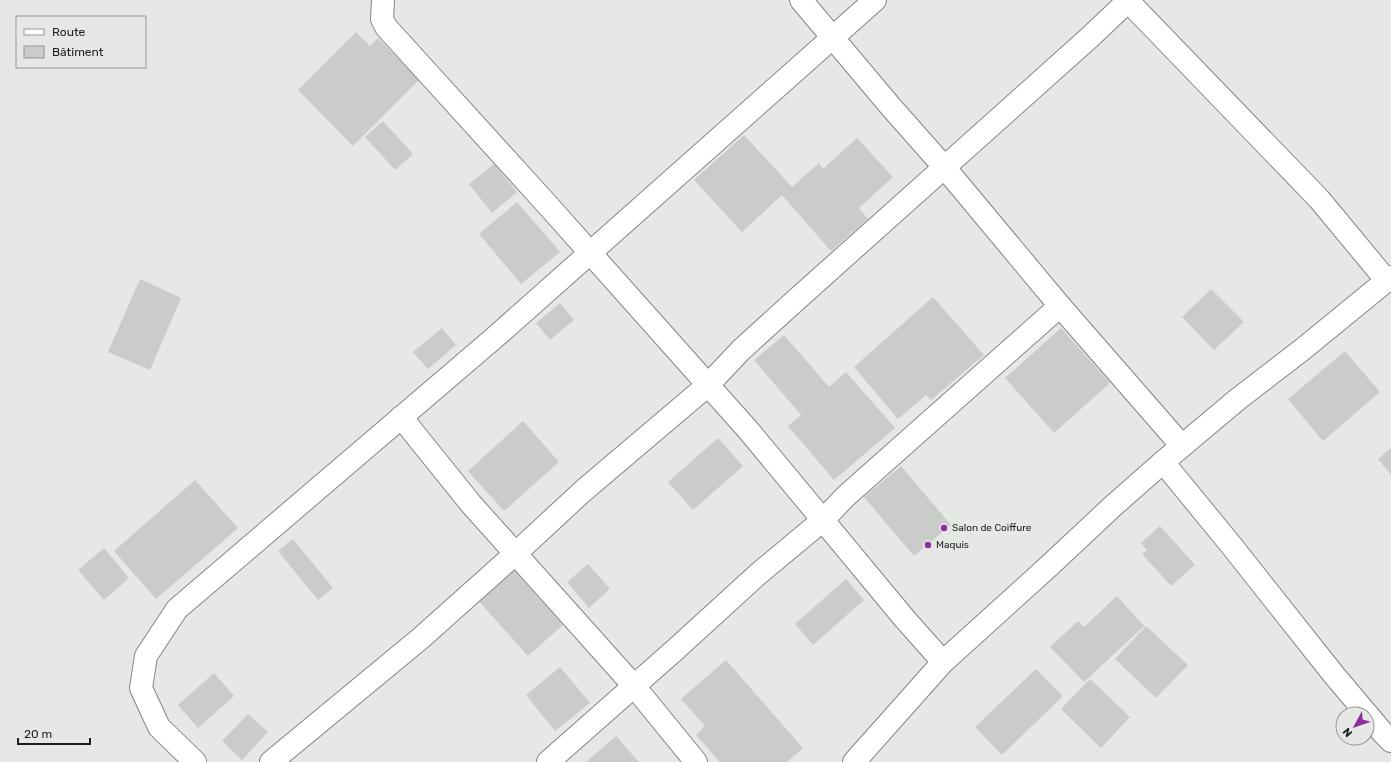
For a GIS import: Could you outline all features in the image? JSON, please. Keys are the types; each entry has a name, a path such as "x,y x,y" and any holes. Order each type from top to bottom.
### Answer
{"street":[{"path":"383,0 382,18 386,27 749,430 904,618 943,662"},
{"path":"802,0 832,38 945,168 1060,306 1182,446"},
{"path":"195,762 159,727 140,688 146,656 177,610 590,253 875,0"},
{"path":"271,762 409,648 516,554 583,491 708,385 741,350 790,305 945,168 1089,38 1128,0 1319,199 1389,279 1303,349 1238,399 1162,462 943,662 854,762"},
{"path":"548,762 757,574 823,520 846,496 1060,306"},
{"path":"401,417 471,504 634,686 696,762"},
{"path":"1162,462 1231,545 1334,675 1383,733 1391,740"}],"building":[{"path":"356,32 370,46 378,38 419,80 353,146 298,90"},
{"path":"383,121 413,154 395,170 365,137"},
{"path":"744,135 792,187 819,163 823,169 857,138 893,177 859,208 868,219 831,251 782,195 742,232 694,180"},
{"path":"494,164 517,192 492,213 469,184"},
{"path":"517,202 560,252 521,284 479,234"},
{"path":"140,279 181,298 150,370 108,352"},
{"path":"1211,289 1244,322 1214,350 1182,317"},
{"path":"933,297 984,355 931,400 926,395 898,419 854,367"},
{"path":"560,303 574,320 550,340 536,323"},
{"path":"442,328 456,345 428,369 413,352"},
{"path":"1061,328 1110,383 1054,433 1005,378"},
{"path":"784,335 829,387 846,372 895,428 834,480 788,426 801,415 754,360"},
{"path":"1345,351 1380,392 1323,441 1288,399"},
{"path":"523,421 559,462 504,511 468,471"},
{"path":"718,438 743,466 693,510 668,482"},
{"path":"1391,448 1391,475 1378,459"},
{"path":"901,466 951,525 914,556 864,497"},
{"path":"195,480 238,528 156,599 114,551"},
{"path":"1160,526 1195,565 1171,586 1142,554 1147,550 1141,543"},
{"path":"293,539 333,588 318,600 278,551"},
{"path":"104,548 129,578 104,600 78,570"},
{"path":"588,564 610,589 589,608 567,582"},
{"path":"512,568 563,625 528,656 477,599"},
{"path":"846,579 864,600 813,645 795,624"},
{"path":"1117,596 1144,626 1084,682 1050,647 1078,621 1084,627"},
{"path":"1146,626 1188,665 1156,698 1115,659"},
{"path":"726,660 803,748 787,762 720,762 696,735 705,726 681,699"},
{"path":"560,667 590,703 555,731 526,695"},
{"path":"1036,669 1063,696 1002,755 975,727"},
{"path":"214,673 234,696 198,728 178,705"},
{"path":"1090,679 1130,717 1101,748 1061,709"},
{"path":"248,714 268,732 242,760 222,741"},
{"path":"616,736 639,762 586,762"}],"place":[{"name":"Salon de Coiffure","path":"944,528"},
{"name":"Maquis","path":"928,545"}]}
